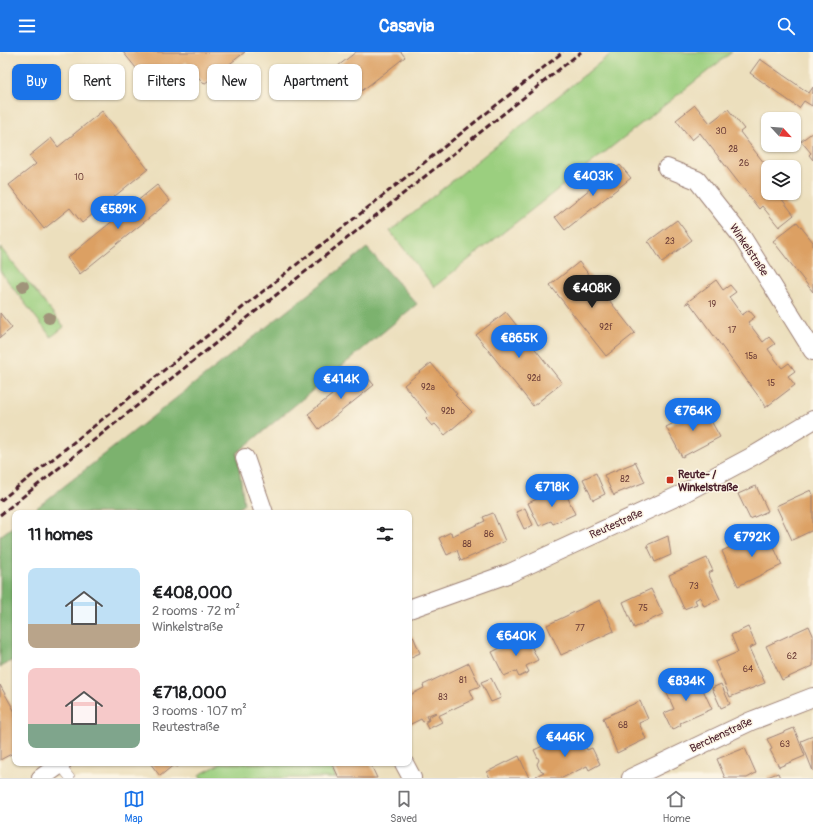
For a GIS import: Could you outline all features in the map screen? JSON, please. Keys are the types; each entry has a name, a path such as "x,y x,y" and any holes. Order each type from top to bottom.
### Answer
{"street":[{"name":"Winkelstraße","path":"667,168 697,180 742,237 813,351"},
{"name":"Reutestraße","path":"412,608 510,572 680,495 753,456 813,420"},
{"path":"246,458 263,510"},
{"name":"Berchenstraße","path":"631,778 751,721 813,697"},
{"path":"406,766 412,778"},
{"path":"41,778 64,769"}],"green space":[{"path":"613,52 732,52 434,287 390,231"},
{"path":"0,247 64,327 51,337 0,271"},
{"path":"367,248 417,304 237,453 244,504 237,510 34,510"},
{"path":"12,527 12,661 0,667 0,536"},
{"path":"216,766 330,766 336,778 201,778 199,775"}],"building":[{"path":"123,52 245,52 230,64 207,64 207,82 204,84 199,78 199,64 188,64 186,62 184,64 133,64"},
{"path":"356,52 401,52 405,57 362,91 362,64 341,64"},
{"path":"760,59 809,93 813,87 812,106 804,101 799,108 750,73"},
{"path":"695,105 710,123 728,109 744,129 740,132 762,160 761,200 783,200 794,215 779,227 762,206 759,209 700,133 692,140 676,120"},
{"path":"102,111 148,169 82,223 70,208 44,229 9,185 36,164 29,156 51,138 58,147"},
{"path":"813,132 813,160 809,155 811,153 801,141"},
{"path":"620,165 631,178 565,230 555,217"},
{"path":"157,185 170,201 80,274 67,258"},
{"path":"677,220 692,240 662,262 650,243 647,242"},
{"path":"797,222 813,242 813,292 773,241"},
{"path":"579,262 635,333 606,356 550,285"},
{"path":"716,280 723,290 730,285 736,292 729,297 742,315 749,310 755,317 748,322 763,342 769,337 775,344 768,349 782,368 789,363 795,371 788,376 795,385 765,408 765,405 689,302 686,305 686,303"},
{"path":"506,312 562,383 533,406 476,335"},
{"path":"0,313 12,328 0,338"},
{"path":"431,363 457,394 455,395 472,412 445,435 435,424 432,426 426,419 429,416 404,385"},
{"path":"362,371 374,385 319,429 308,414"},
{"path":"704,408 720,437 682,457 666,427"},
{"path":"635,461 645,482 615,494 614,496 604,475 634,463"},
{"path":"596,473 605,494 593,500 583,479"},
{"path":"756,486 768,511 750,519 738,494"},
{"path":"563,487 575,514 553,524 551,521 539,526 528,503"},
{"path":"811,490 813,495 813,530 792,540 776,506"},
{"path":"525,508 533,525 524,529 516,512"},
{"path":"493,513 505,541 461,561 457,550 447,555 439,538 451,532 452,536 485,521 483,517"},
{"path":"766,530 782,565 738,586 722,551"},
{"path":"668,536 671,555 655,562 647,545"},
{"path":"707,558 713,571 708,573 720,599 704,606 700,597 695,600 697,604 684,609 669,575"},
{"path":"651,589 663,614 634,628 623,602"},
{"path":"600,600 614,631 561,655 547,625"},
{"path":"809,626 813,635 813,666 782,680 766,646"},
{"path":"748,627 756,645 749,648 765,683 730,697 715,662 738,652 731,635"},
{"path":"526,635 538,660 526,666 529,672 519,677 516,671 504,676 492,652"},
{"path":"412,636 420,653 412,657"},
{"path":"469,663 480,686 470,690 474,699 438,716 442,722 428,729 425,723 429,720 428,717 436,712 426,716 428,720 423,722 421,719 412,724 412,694 424,688 423,685"},
{"path":"696,675 712,709 680,723 681,725 672,730 664,713 674,709 665,689"},
{"path":"491,678 501,698 491,702 481,682"},
{"path":"721,684 730,704 721,708 712,688"},
{"path":"0,685 12,707 12,754 0,760"},
{"path":"640,701 648,719 639,723 646,739 617,753 603,718"},
{"path":"794,728 805,756 779,767 770,750 772,749 767,739"},
{"path":"573,732 578,743 582,740 587,750 592,748 600,764 589,770 587,766 562,778 537,778 536,776 544,772 539,769 537,764 539,760 534,750"},
{"path":"813,736 813,771 801,741"},
{"path":"745,748 756,773 747,778 725,778 717,759"},
{"path":"519,756 529,778 490,778 487,772"},
{"path":"152,766 172,766 160,776"},
{"path":"333,766 371,766 377,778 339,778"},
{"path":"778,773 780,778 767,778 767,777"}],"railway":[{"path":"0,501 563,52"},
{"path":"0,515 581,52"}],"place":[{"name":"Reute- / Winkelstraße","path":"670,480"}]}
